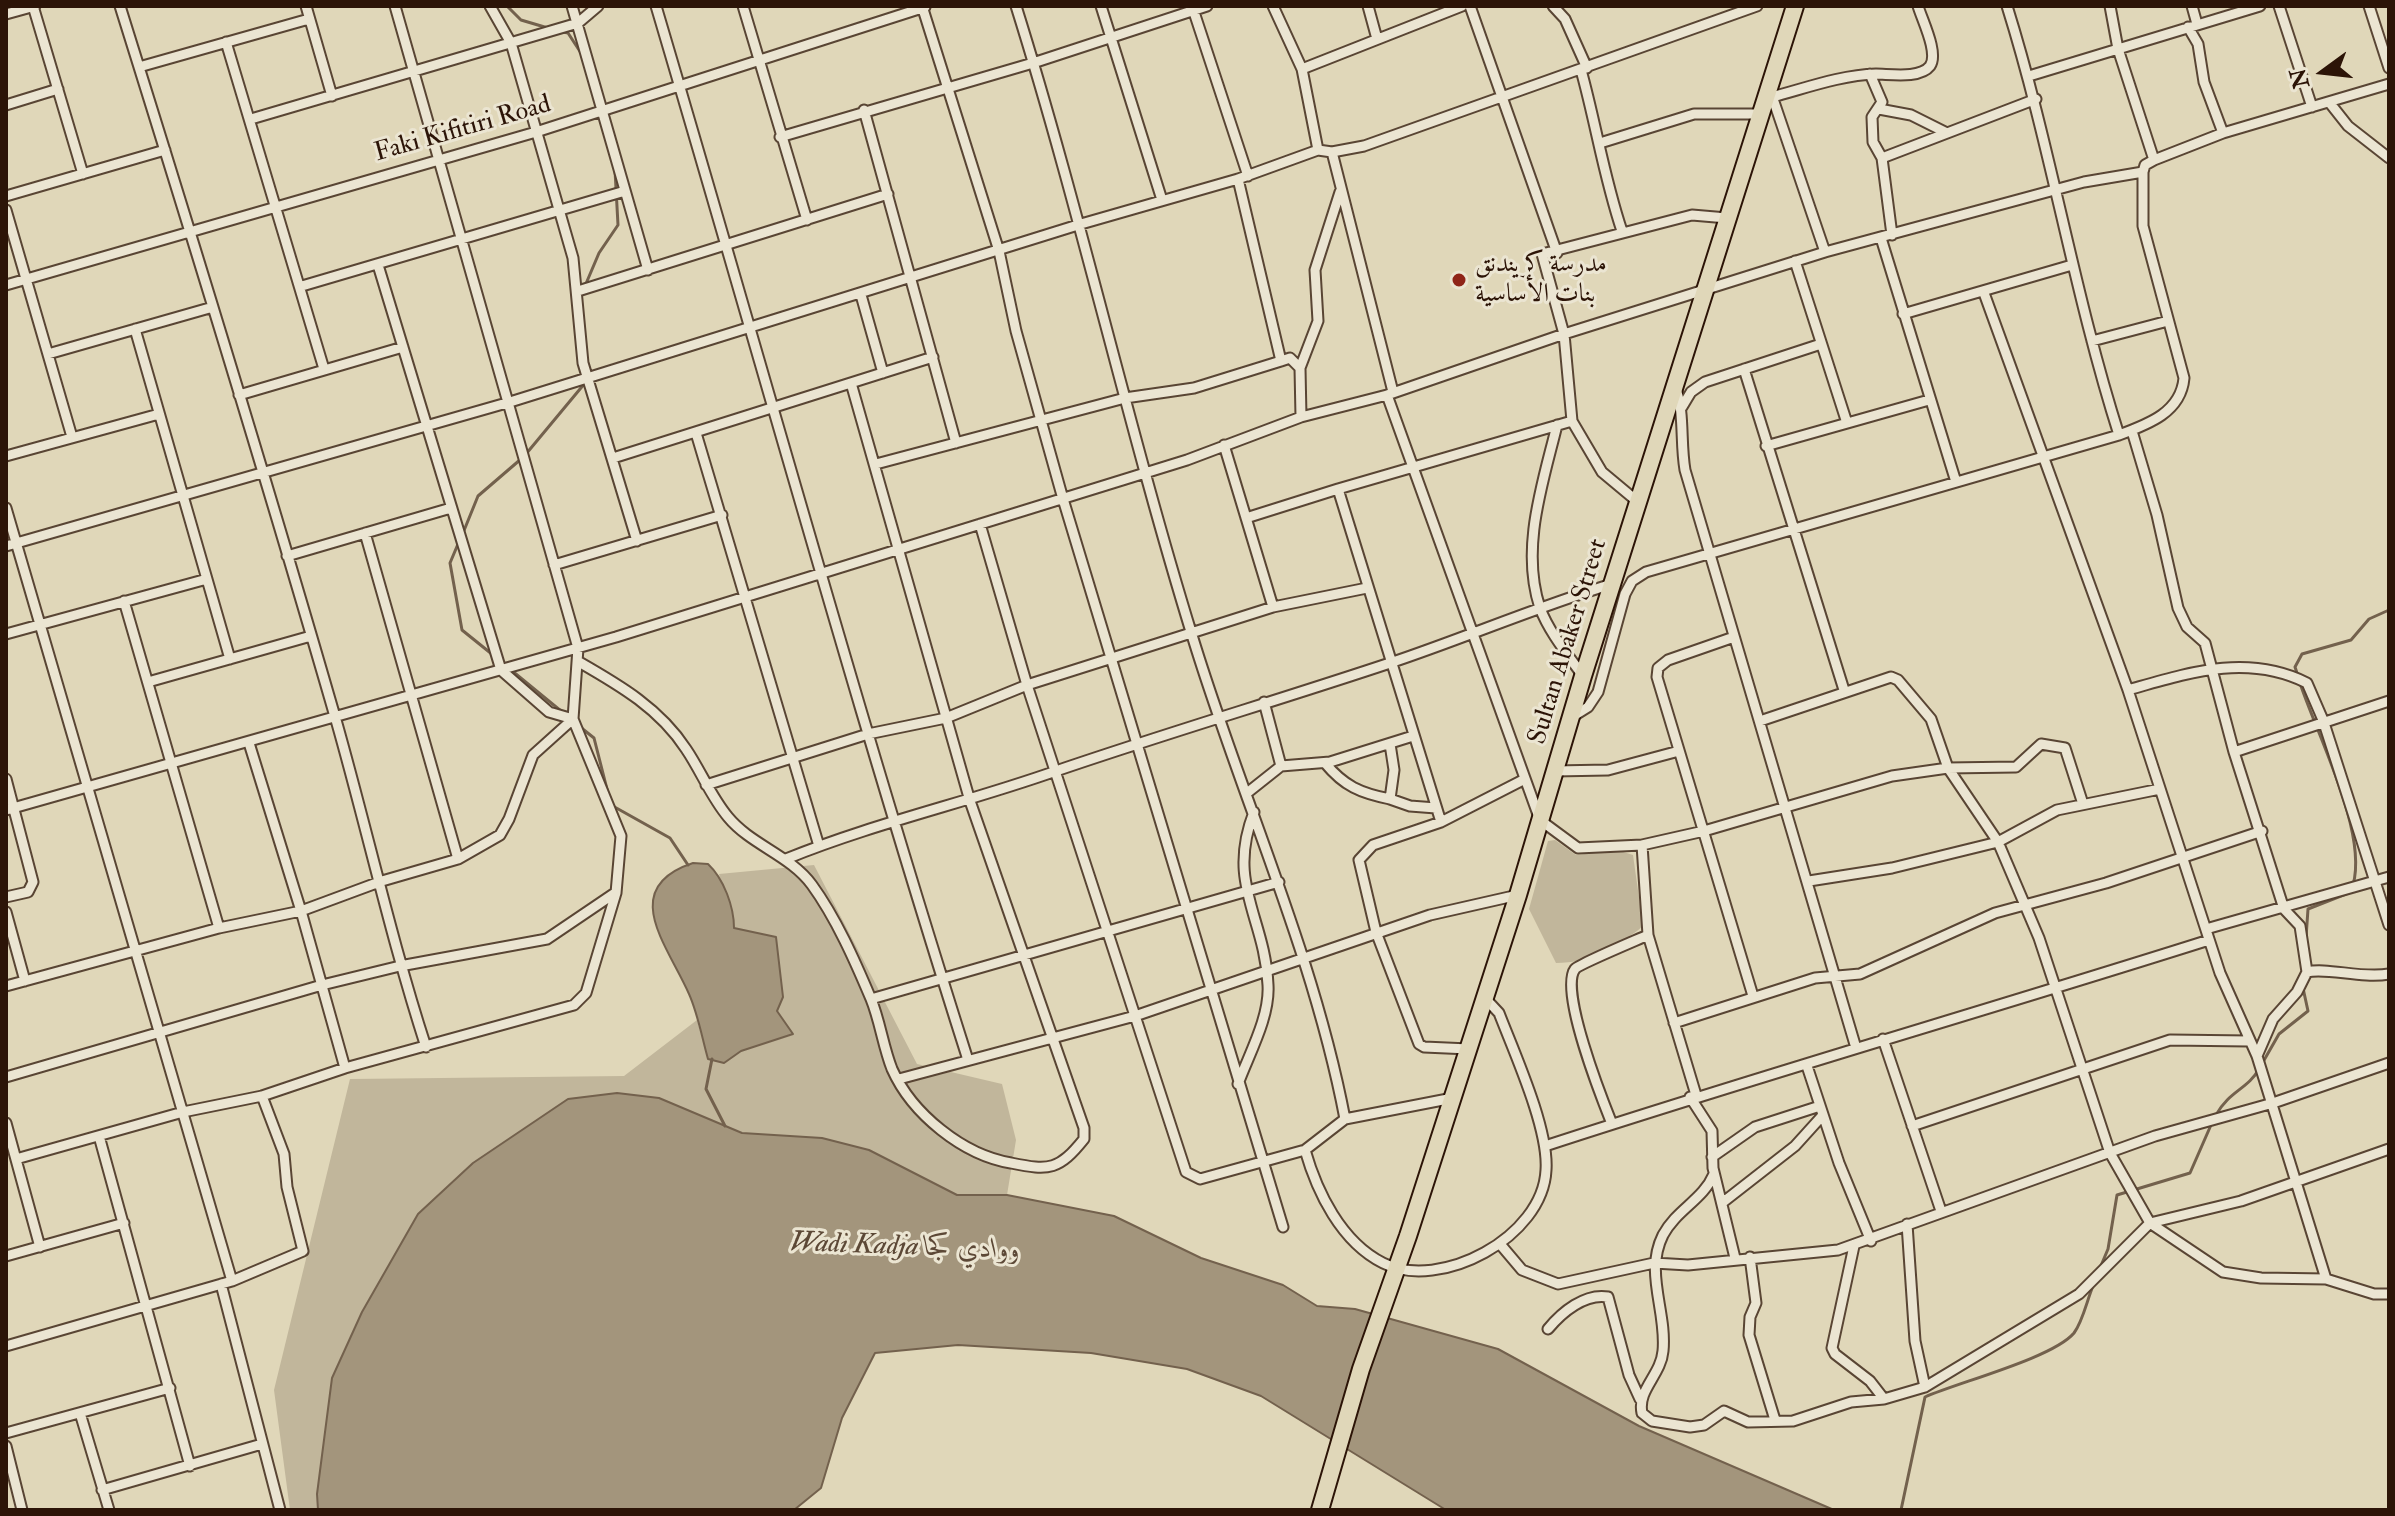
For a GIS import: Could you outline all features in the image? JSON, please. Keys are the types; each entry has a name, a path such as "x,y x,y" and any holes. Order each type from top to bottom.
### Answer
{"highway":[{"name":"Sultan Abaker Street","path":"1321,1507 1361,1369 1518,895 1569,719 1795,6"}],"street":[{"path":"6,14 33,6 83,174"},
{"path":"120,6 311,636 382,881 400,966 426,1047"},
{"path":"306,6 332,96"},
{"path":"16,1159 183,1112 262,1096 345,1068 574,1005 586,993 616,893 621,836 573,719 578,648 395,6"},
{"path":"490,6 511,43 573,258 580,347 637,541"},
{"path":"572,6 648,270"},
{"path":"251,119 578,23 598,6"},
{"path":"656,6 823,571 892,820 968,1060"},
{"path":"743,6 807,220"},
{"path":"1016,6 1081,224 1125,398 1191,631 1217,716 1254,812 1303,956 1345,1119"},
{"path":"1101,6 1162,200"},
{"path":"780,137 1033,63 1192,8 1207,6"},
{"path":"1273,6 1302,69 1318,150"},
{"path":"1368,6 1377,39"},
{"path":"1302,69 1462,6"},
{"path":"1470,6 1557,253"},
{"path":"1553,6 1565,19 1584,69 1605,182 1622,231"},
{"path":"11,544 510,402 750,326 913,279 1081,224 1243,177 1318,150 1332,152 1364,146 1584,69 1727,11 1757,6"},
{"path":"1825,252 1770,91 1870,74 1915,73 1928,69 1932,62 1931,51 1918,6"},
{"path":"2007,6 2036,99 2072,265 2119,435"},
{"path":"2110,6 2118,49 2154,160"},
{"path":"2192,6 2192,25 2204,82 2223,133"},
{"path":"2029,76 2260,6"},
{"path":"2279,6 2312,107"},
{"path":"2369,6 2389,68"},
{"path":"924,7 999,251 1063,499 1260,1162 1283,1227"},
{"name":"Faki Kifitiri Road","path":"6,285 536,132 924,7"},
{"path":"1192,8 1243,177 1281,361"},
{"path":"139,67 309,19"},
{"path":"226,42 302,286 324,369"},
{"path":"1870,74 1881,94 1879,109 1872,117 1873,142 1882,158 1892,235"},
{"path":"1569,719 1588,707 1598,692 1619,610 1632,581 1646,572 2132,431 2170,409 2182,394 2184,378 2143,226 2145,165 2223,133 2389,84"},
{"path":"6,105 58,89"},
{"path":"1882,158 2036,99"},
{"path":"2329,102 2348,126 2389,158"},
{"path":"1879,109 1911,115 1945,132"},
{"path":"864,110 956,443"},
{"path":"1600,143 1694,114 1759,114"},
{"path":"6,196 165,150"},
{"path":"1332,152 1390,393 1413,469 1540,820 1578,848 1642,845 1704,831 1892,776 1948,768 2005,769 2026,762 2041,744 2065,748 2083,804"},
{"path":"10,808 91,788 578,648 1063,499 1301,417 1390,393 1564,334 1825,252 2055,189 2143,172"},
{"path":"1301,417 1300,368 1318,321 1315,270 1341,189"},
{"path":"302,286 625,191"},
{"path":"578,291 888,194"},
{"path":"6,210 72,437"},
{"path":"1638,502 1602,472 1572,421 1564,334 1542,254 1557,253 1622,231 1692,215 1727,218"},
{"path":"1881,238 1956,482"},
{"path":"1795,261 1847,423"},
{"path":"378,265 501,670 549,712 573,719"},
{"path":"1903,314 2072,265"},
{"path":"1984,293 2128,690 2209,940 2257,1056 2326,1279"},
{"path":"861,295 883,373"},
{"path":"48,354 213,307"},
{"path":"2092,341 2168,321"},
{"path":"135,329 230,659"},
{"path":"1682,407 1701,384 1821,344"},
{"path":"239,395 403,347"},
{"path":"613,458 933,357"},
{"path":"876,464 1040,418 1125,398 1194,388 1290,358 1300,368"},
{"path":"1744,369 1844,690"},
{"path":"579,662 636,697 660,716 686,749 728,818 786,859 814,887 871,999 893,1071 919,1107 963,1148 995,1161 1052,1168 1066,1161 1084,1139 1026,955 970,801 851,383"},
{"path":"1674,384 1682,407 1681,443 1685,470 1856,1048"},
{"path":"1766,446 1929,400"},
{"path":"6,456 159,414"},
{"path":"1246,518 1572,421"},
{"path":"1557,425 1535,515 1533,541 1539,606 1583,676"},
{"path":"2132,431 2157,515 2182,619 2203,638 2234,752 2262,831 2284,909 2300,926 2307,972 2297,992 2273,1019 2257,1056"},
{"path":"696,433 819,846"},
{"path":"1224,445 1273,607"},
{"path":"1338,489 1389,663 1441,822"},
{"path":"6,508 11,544 41,624 91,788 232,1281"},
{"path":"287,556 451,508"},
{"path":"554,565 722,515"},
{"path":"980,524 1027,685 1186,1172 1200,1179 1305,1150 1345,1119 1453,1098"},
{"path":"365,533 458,859"},
{"path":"6,634 207,579"},
{"path":"786,859 892,820 970,801 1136,742 1389,663 1471,635 1539,606 1612,584"},
{"path":"706,785 868,734 946,718 1027,685 1191,631 1273,607 1367,588"},
{"path":"124,601 174,764 219,928"},
{"path":"148,682 311,636"},
{"path":"1734,637 1668,660 1658,668 1660,693 1753,996"},
{"path":"2128,690 2212,667 2258,668 2299,679 2312,689 2389,925"},
{"path":"1760,721 1844,690 1891,677 1898,680 1931,719 1948,768 1998,842 2026,903 2056,986 2110,1153 2150,1223 2223,1272 2261,1278 2326,1279 2374,1294 2389,1294"},
{"path":"2234,752 2323,720 2389,701"},
{"path":"1264,702 1281,766"},
{"path":"6,986 219,928 301,911 382,881 458,859 500,835 533,755 573,719"},
{"path":"1247,793 1281,766 1325,763 1413,736"},
{"path":"249,743 345,1068"},
{"path":"1390,744 1394,770 1390,799"},
{"path":"1554,771 1608,770 1679,751"},
{"path":"1325,763 1339,780 1356,792 1410,806 1436,808"},
{"path":"6,779 10,808 32,888 6,897"},
{"path":"1469,1049 1424,1047 1419,1044 1376,932 1359,860 1373,845 1441,822 1523,780"},
{"path":"1809,881 1892,868 1998,842 2057,810 2160,789"},
{"path":"1238,1084 1266,1005 1267,969 1246,891 1242,848 1254,812"},
{"path":"1674,1023 1753,996 1835,975 1860,974 1930,941 2026,903 2262,831"},
{"path":"1642,845 1648,935 1693,1096 1712,1131 1714,1174 1735,1258"},
{"path":"2206,929 2389,877"},
{"path":"871,999 1279,882"},
{"path":"6,1077 322,985 400,966 547,939 616,893"},
{"path":"899,1079 1135,1016 1211,992 1303,956 1448,909 1518,895"},
{"path":"6,912 25,981"},
{"path":"1612,1124 1574,1005 1571,979 1579,965 1648,935"},
{"path":"1545,1146 1693,1096 1807,1066 1883,1039 2209,940"},
{"path":"2307,972 2319,970 2364,977 2389,974"},
{"path":"1305,1150 1312,1177 1337,1221 1374,1258 1396,1268 1452,1266 1500,1244 1536,1209 1544,1189 1545,1146 1499,1013 1485,998"},
{"path":"1883,1039 1941,1211"},
{"path":"1912,1126 2085,1071 2170,1040 2249,1041"},
{"path":"1500,1244 1522,1270 1558,1284 1654,1263 1688,1265 1735,1258 1822,1253 1871,1241 1941,1211 2155,1136 2273,1103 2389,1063"},
{"path":"1807,1066 1857,1214 1871,1241"},
{"path":"6,1346 232,1281 303,1251 287,1187 284,1154 262,1096"},
{"path":"1712,1157 1755,1127 1822,1110"},
{"path":"1722,1203 1795,1146 1822,1110"},
{"path":"6,1123 40,1247"},
{"path":"99,1136 190,1466"},
{"path":"1548,1329 1579,1303 1598,1295 1608,1297 1629,1375 1645,1417 1659,1423 1697,1427 1724,1411 1748,1422 1793,1421 1851,1402 1884,1399 1925,1387 2079,1294 2150,1223 2241,1201 2389,1149"},
{"path":"1640,1399 1663,1354 1654,1263 1662,1237 1676,1214 1706,1192 1714,1174"},
{"path":"6,1256 124,1223"},
{"path":"1907,1224 1915,1341 1925,1387"},
{"path":"1854,1246 1832,1348 1835,1354 1870,1381 1884,1399"},
{"path":"1750,1257 1756,1303 1750,1317 1749,1335 1775,1420"},
{"path":"221,1284 280,1510"},
{"path":"6,1433 170,1388"},
{"path":"80,1413 109,1510"},
{"path":"102,1490 262,1444"},
{"path":"6,1446 22,1510"}],"shaded area":[{"path":"1555,840 1576,855 1617,850 1633,855 1643,926 1624,941 1592,957 1556,963 1529,909 1548,841"},
{"path":"814,865 917,1064 1002,1084 1016,1140 1007,1195 957,1195 869,1150 822,1138 742,1133 659,1098 473,1163 418,1214 362,1312 332,1378 317,1494 318,1510 290,1510 274,1390 350,1079 624,1076 697,1020 708,1059 723,1063 741,1051 792,1035 777,1011 783,997 776,937 734,929 719,874"}],"water":[{"path":"693,863 708,864 719,877 730,902 734,928 776,937 783,997 777,1011 793,1034 741,1051 724,1063 708,1059 692,1002 655,920 653,903 657,887 670,874"},
{"name":"Wadi Kadja ووادي كجا","path":"617,1093 659,1098 742,1133 822,1138 869,1150 957,1195 1007,1195 1114,1216 1201,1258 1283,1285 1317,1306 1355,1309 1498,1349 1639,1426 1834,1510 1446,1510 1261,1396 1187,1369 1091,1353 958,1345 875,1353 842,1418 821,1488 794,1510 318,1510 317,1494 332,1378 362,1312 418,1214 473,1163 568,1099"}],"waterway":[{"path":"507,6 521,20 548,28"},
{"path":"563,32 568,33 581,53"},
{"path":"585,286 599,253 618,225 615,170"},
{"path":"526,454 585,383"},
{"path":"463,533 478,496 521,459"},
{"path":"458,544 450,563 462,630 493,655"},
{"path":"2298,676 2295,667 2302,654 2351,640 2369,619 2389,610"},
{"path":"511,670 561,711"},
{"path":"2300,683 2347,812 2356,863 2353,885"},
{"path":"579,726 594,738 608,793"},
{"path":"611,805 670,838 688,865"},
{"path":"2306,938 2308,909 2351,892"},
{"path":"2263,1062 2279,1034 2308,1011 2303,988"},
{"path":"712,1059 706,1089 725,1126"},
{"path":"2216,1115 2259,1069"},
{"path":"2100,1268 2108,1249 2117,1195 2190,1173 2211,1125"},
{"path":"1901,1510 1925,1397 2027,1360 2063,1342 2077,1328 2093,1286"}],"place":[{"name":"مدرسة كريندنق بنات الأساسية","path":"1459,280"}]}
